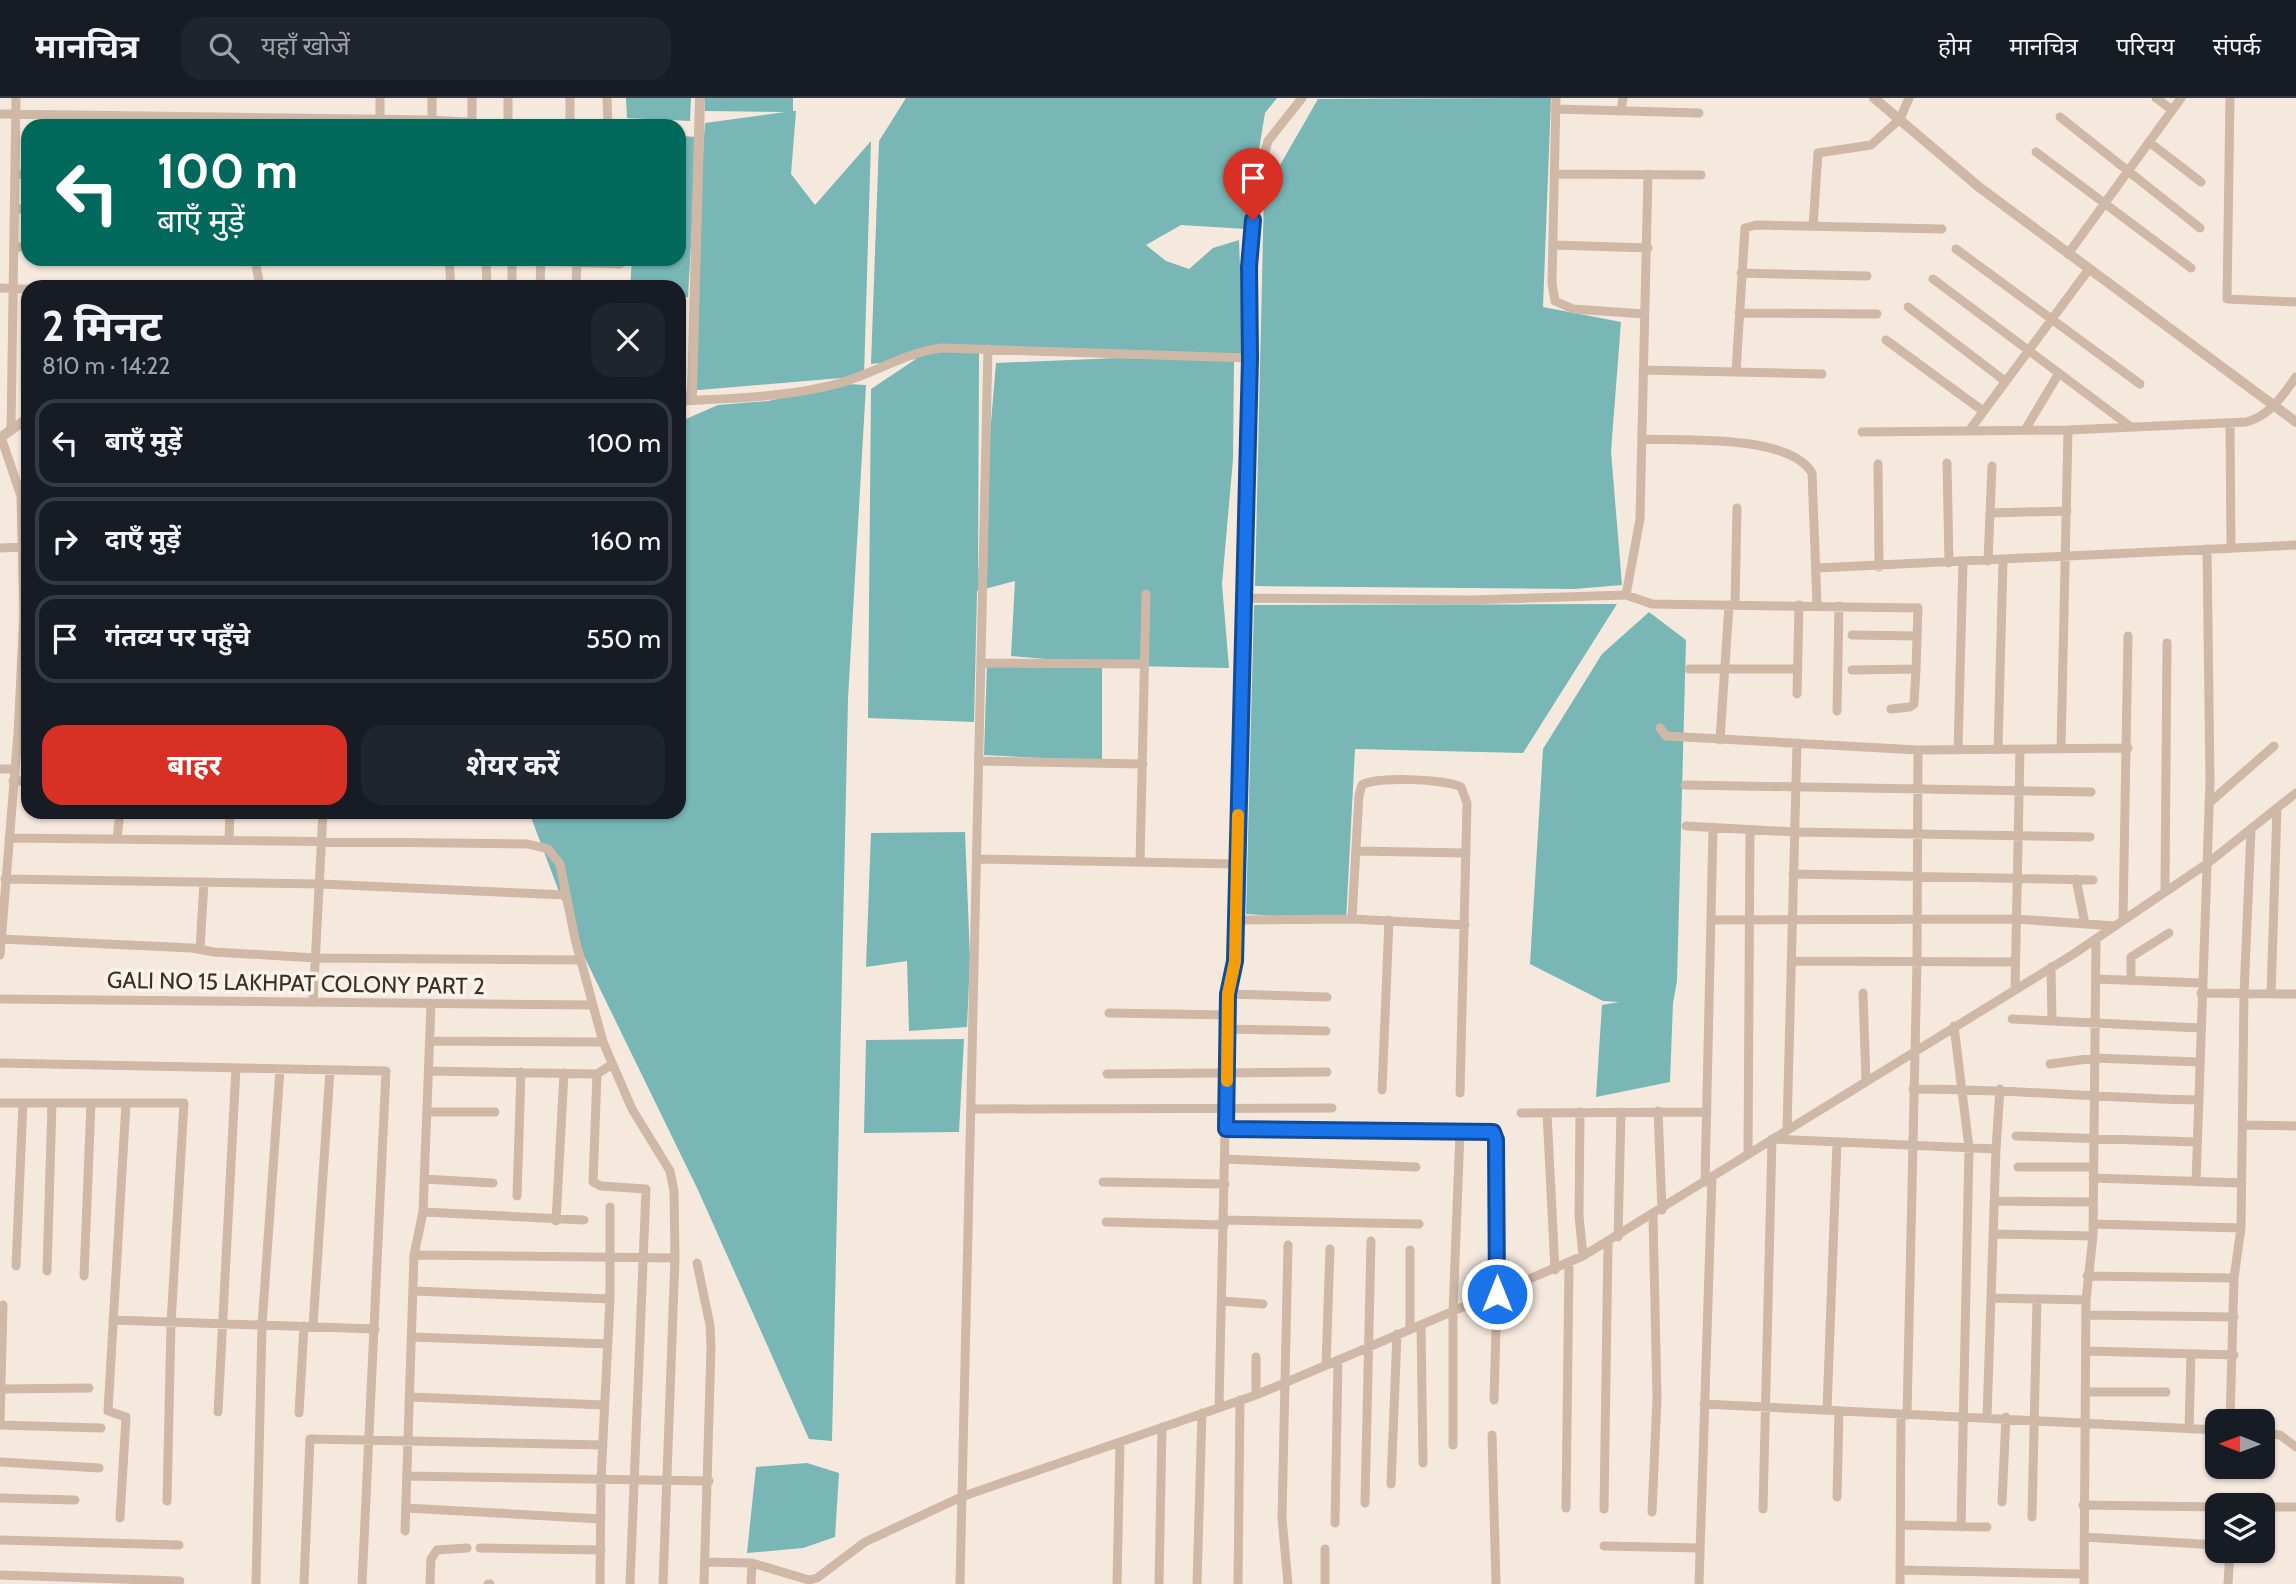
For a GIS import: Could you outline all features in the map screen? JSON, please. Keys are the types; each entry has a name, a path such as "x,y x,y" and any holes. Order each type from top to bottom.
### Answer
{"street":[{"path":"16,98 13,288 4,435 21,485"},
{"path":"380,98 380,119"},
{"path":"432,98 432,119"},
{"path":"472,98 472,119"},
{"path":"508,98 511,119"},
{"path":"569,119 570,98"},
{"path":"607,98 607,119"},
{"path":"686,397 692,394 700,98"},
{"path":"1219,1407 1228,994 1235,961 1250,358 1249,267 1256,182 1268,141 1302,98"},
{"path":"1556,98 1552,283 1558,305 1573,309 1644,314"},
{"path":"1621,110 1623,98"},
{"path":"1874,98 1993,198 2296,422"},
{"path":"1813,226 1818,153 1871,145 1900,119 1909,98"},
{"path":"2156,98 2172,110"},
{"path":"2068,254 2181,98"},
{"path":"2230,98 2227,299 2296,302"},
{"path":"1555,109 1699,113"},
{"path":"0,114 319,119"},
{"path":"2060,117 2200,228"},
{"path":"2149,142 2201,182"},
{"path":"15,146 21,146"},
{"path":"2036,152 2191,268"},
{"path":"15,174 21,174"},
{"path":"1554,174 1701,175"},
{"path":"1626,595 1640,519 1648,174"},
{"path":"14,209 21,209"},
{"path":"1736,373 1745,228 1756,225 1942,229"},
{"path":"1554,245 1648,248"},
{"path":"14,247 21,247"},
{"path":"1956,249 2140,384"},
{"path":"1969,431 2089,269"},
{"path":"1741,273 1867,276"},
{"path":"1933,279 2132,427"},
{"path":"0,288 21,289"},
{"path":"1908,307 2005,381"},
{"path":"1739,313 1877,314"},
{"path":"1886,340 1983,411"},
{"path":"686,400 814,390 842,383 926,350 988,349 1250,358"},
{"path":"960,1584 988,349"},
{"path":"1643,370 1822,374"},
{"path":"2025,430 2059,373"},
{"path":"1862,432 2068,430 2230,424 2257,419 2274,406 2296,377"},
{"path":"4,435 21,423"},
{"path":"2230,424 2231,548"},
{"path":"2061,749 2068,430"},
{"path":"1642,439 1768,445 1801,460 1812,473 1817,606"},
{"path":"1947,463 1949,563"},
{"path":"1878,464 1879,566"},
{"path":"1988,561 1992,466"},
{"path":"1720,740 1732,606 1737,508"},
{"path":"1990,513 2067,511"},
{"path":"1817,568 2296,545"},
{"path":"0,548 21,552"},
{"path":"2196,1182 2201,988 2208,863 2207,549"},
{"path":"1998,749 2003,561"},
{"path":"1958,750 1963,562"},
{"path":"1140,862 1146,594"},
{"path":"1244,598 1471,600 1626,595 1637,596 1652,604 1917,607 1914,704 1891,709"},
{"path":"1797,694 1799,605"},
{"path":"1837,711 1839,606"},
{"path":"1852,635 1917,636"},
{"path":"2119,923 2128,748 2128,636"},
{"path":"2165,890 2167,643"},
{"path":"982,663 1145,664"},
{"path":"1689,669 1798,669"},
{"path":"1852,670 1916,669"},
{"path":"1660,728 1666,736 1918,750 2128,748"},
{"path":"0,955 5,879 3,862 9,838 13,781 21,742"},
{"path":"1787,1130 1797,744"},
{"path":"2209,803 2274,746"},
{"path":"2015,989 2020,749"},
{"path":"1900,1584 1918,919 1918,750"},
{"path":"980,761 1143,764"},
{"path":"0,769 15,769"},
{"path":"1352,919 1360,789 1367,782 1382,780 1445,782 1461,787 1467,803 1460,1093"},
{"path":"13,781 21,781"},
{"path":"1685,785 2091,792"},
{"path":"705,1562 752,1563 809,1580 817,1578 865,1542 961,1497 1256,1395 1570,1263 1653,1216 1708,1179 2096,939 2208,863 2296,793"},
{"path":"2271,994 2277,809"},
{"path":"117,839 119,819"},
{"path":"229,840 230,819"},
{"path":"313,1003 323,819"},
{"path":"1686,826 1795,832 2090,838"},
{"path":"1699,1584 1713,828"},
{"path":"1748,1154 1750,830"},
{"path":"2231,1409 2234,1278 2241,1228 2244,993 2251,830"},
{"path":"9,838 540,845 556,855 564,877 580,960 611,1065 632,1109 670,1171 674,1191 675,1258 663,1584"},
{"path":"1356,851 1466,853"},
{"path":"978,859 1237,863"},
{"path":"1793,874 2093,880"},
{"path":"5,879 321,884 566,894"},
{"path":"2076,879 2085,924"},
{"path":"201,949 204,882"},
{"path":"1236,920 1352,919 1465,925"},
{"path":"1711,920 2016,919 2085,924 2119,923"},
{"path":"1382,1090 1389,920"},
{"path":"2131,981 2131,957 2169,933"},
{"path":"1,939 316,958 580,960"},
{"path":"1901,1570 2083,1579 2086,1300 2093,1224 2096,939"},
{"path":"1791,961 2015,961"},
{"path":"2052,967 2052,1020"},
{"path":"2096,979 2244,993 2296,994"},
{"path":"1863,993 1866,1082"},
{"path":"1228,994 1327,997"},
{"name":"GALI NO 15 LAKHPAT COLONY PART 2","path":"0,999 592,1005"},
{"path":"405,1531 415,1255 423,1212 431,1004"},
{"path":"1110,1013 1228,1015"},
{"path":"2012,1018 2200,1028"},
{"path":"1954,1026 1969,1148 1961,1527"},
{"path":"1228,1029 1326,1031"},
{"path":"430,1041 603,1042"},
{"path":"2050,1064 2095,1058 2199,1062"},
{"path":"0,1063 386,1071 362,1584"},
{"path":"429,1071 597,1074 611,1065"},
{"path":"218,1412 236,1068"},
{"path":"256,1584 262,1325 279,1069"},
{"path":"299,1413 309,1326 330,1070"},
{"path":"517,1196 521,1072"},
{"path":"1107,1074 1327,1072"},
{"path":"556,1221 564,1073"},
{"path":"597,1074 593,1182 601,1186 646,1189 630,1584"},
{"path":"1913,1089 2000,1089 2094,1097 2198,1100"},
{"path":"1987,1417 2000,1089"},
{"path":"0,1103 184,1103 171,1323 167,1501"},
{"path":"16,1266 23,1103"},
{"path":"47,1271 52,1103"},
{"path":"84,1276 91,1103"},
{"path":"120,1518 126,1417 108,1410 126,1103"},
{"path":"972,1109 1332,1108"},
{"path":"1658,1111 1662,1210"},
{"path":"427,1112 495,1112"},
{"path":"1580,1112 1579,1216 1583,1256"},
{"path":"1618,1237 1621,1112"},
{"path":"1521,1113 1707,1112"},
{"path":"1547,1113 1555,1270"},
{"path":"2242,1125 2296,1126"},
{"path":"1226,1129 1488,1131 1496,1135 1497,1294 1494,1400"},
{"path":"1453,1445 1453,1312 1460,1132"},
{"path":"2016,1136 2197,1142"},
{"path":"1772,1139 1996,1149"},
{"path":"1763,1508 1772,1139"},
{"path":"1828,1410 1837,1142"},
{"path":"1225,1159 1416,1167"},
{"path":"2018,1167 2093,1167"},
{"path":"2093,1178 2242,1183"},
{"path":"424,1179 494,1183"},
{"path":"1103,1182 1225,1184"},
{"path":"1994,1201 2093,1202"},
{"path":"600,1584 601,1479 610,1299 610,1207"},
{"path":"423,1212 556,1221 584,1220"},
{"path":"1652,1512 1657,1398 1653,1216"},
{"path":"1106,1222 1419,1224"},
{"path":"2093,1224 2241,1228"},
{"path":"1993,1234 2092,1236"},
{"path":"1364,1503 1366,1347 1371,1241"},
{"path":"1604,1509 1608,1243"},
{"path":"1287,1245 1284,1560 1288,1584"},
{"path":"1326,1365 1330,1249"},
{"path":"1410,1250 1410,1328"},
{"path":"415,1255 675,1258"},
{"path":"697,1263 710,1325 711,1348 704,1584"},
{"path":"1566,1508 1570,1263"},
{"path":"2087,1276 2234,1278"},
{"path":"414,1291 610,1299"},
{"path":"1992,1298 2086,1300"},
{"path":"2032,1517 2037,1299"},
{"path":"1222,1301 1263,1304"},
{"path":"3,1304 0,1424 101,1428"},
{"path":"2087,1315 2234,1317"},
{"path":"113,1320 375,1329"},
{"path":"1421,1325 1423,1463"},
{"path":"1391,1484 1397,1334"},
{"path":"412,1337 607,1344"},
{"path":"2087,1351 2234,1355"},
{"path":"2189,1429 2191,1354"},
{"path":"1256,1357 1256,1395"},
{"path":"1335,1523 1338,1360"},
{"path":"1,1389 89,1388"},
{"path":"2087,1392 2166,1392"},
{"path":"411,1397 604,1405"},
{"path":"1238,1584 1240,1400"},
{"path":"1704,1404 1904,1415 2006,1417 2205,1430"},
{"path":"1837,1497 1839,1411"},
{"path":"1197,1584 1202,1413"},
{"path":"2002,1502 2006,1417"},
{"path":"1159,1584 1162,1427"},
{"path":"2275,1434 2296,1447"},
{"path":"1492,1435 1496,1584"},
{"path":"304,1584 310,1439 603,1446"},
{"path":"1117,1584 1120,1442"},
{"path":"0,1462 99,1468"},
{"path":"407,1476 709,1482"},
{"path":"0,1498 75,1500"},
{"path":"2083,1505 2205,1507"},
{"path":"2275,1507 2296,1507"},
{"path":"406,1508 601,1519"},
{"path":"1901,1525 1987,1527"},
{"path":"2084,1537 2205,1544"},
{"path":"0,1540 179,1545"},
{"path":"1604,1546 1699,1548"},
{"path":"430,1584 431,1559 436,1550 467,1548"},
{"path":"480,1548 601,1549"},
{"path":"1325,1549 1325,1584"},
{"path":"751,1584 752,1563"},
{"path":"2228,1584 2229,1563"},
{"path":"0,1575 180,1581"}],"water":[{"path":"626,98 691,98 690,121 627,118"},
{"path":"705,98 793,98 793,111 796,111 791,174 815,205 871,141 864,376 687,391 705,123 785,112 705,111"},
{"path":"906,98 1277,98 1265,113 1246,229 1181,225 1146,245 1166,261 1189,269 1213,248 1239,240 1243,354 979,353 978,577 996,363 1118,358 1234,360 1233,459 1222,584 1229,668 1131,666 1011,656 1015,581 977,591 974,722 868,718 871,389 916,359 871,364 879,141"},
{"path":"1551,98 1543,307 1621,322 1611,451 1622,585 1574,589 1255,586 1264,193 1318,99"},
{"path":"686,136 697,137 688,297 686,280 630,280 632,266 686,266"},
{"path":"847,384 866,385 848,699 832,1441 809,1439 698,1190 581,950 532,819 686,819 686,419 718,405 768,401"},
{"path":"1617,604 1523,753 1355,749 1346,921 1246,914 1254,605"},
{"path":"1649,612 1686,640 1677,981 1673,1003 1670,1082 1596,1097 1602,1005 1619,1002 1603,1001 1530,964 1543,749 1602,654"},
{"path":"987,663 1102,665 1102,761 984,755"},
{"path":"965,832 970,959 967,1027 909,1031 907,961 866,967 871,833"},
{"path":"964,1039 959,1132 864,1133 866,1040"},
{"path":"807,1463 839,1473 835,1537 803,1548 747,1553 756,1467"}],"slow traffic":[{"path":"1227,1081 1228,994 1235,961 1238,815"}],"route":[{"path":"1253,220 1249,267 1250,358 1235,961 1228,994 1226,1129 1493,1132 1496,1135 1497,1294"}]}
